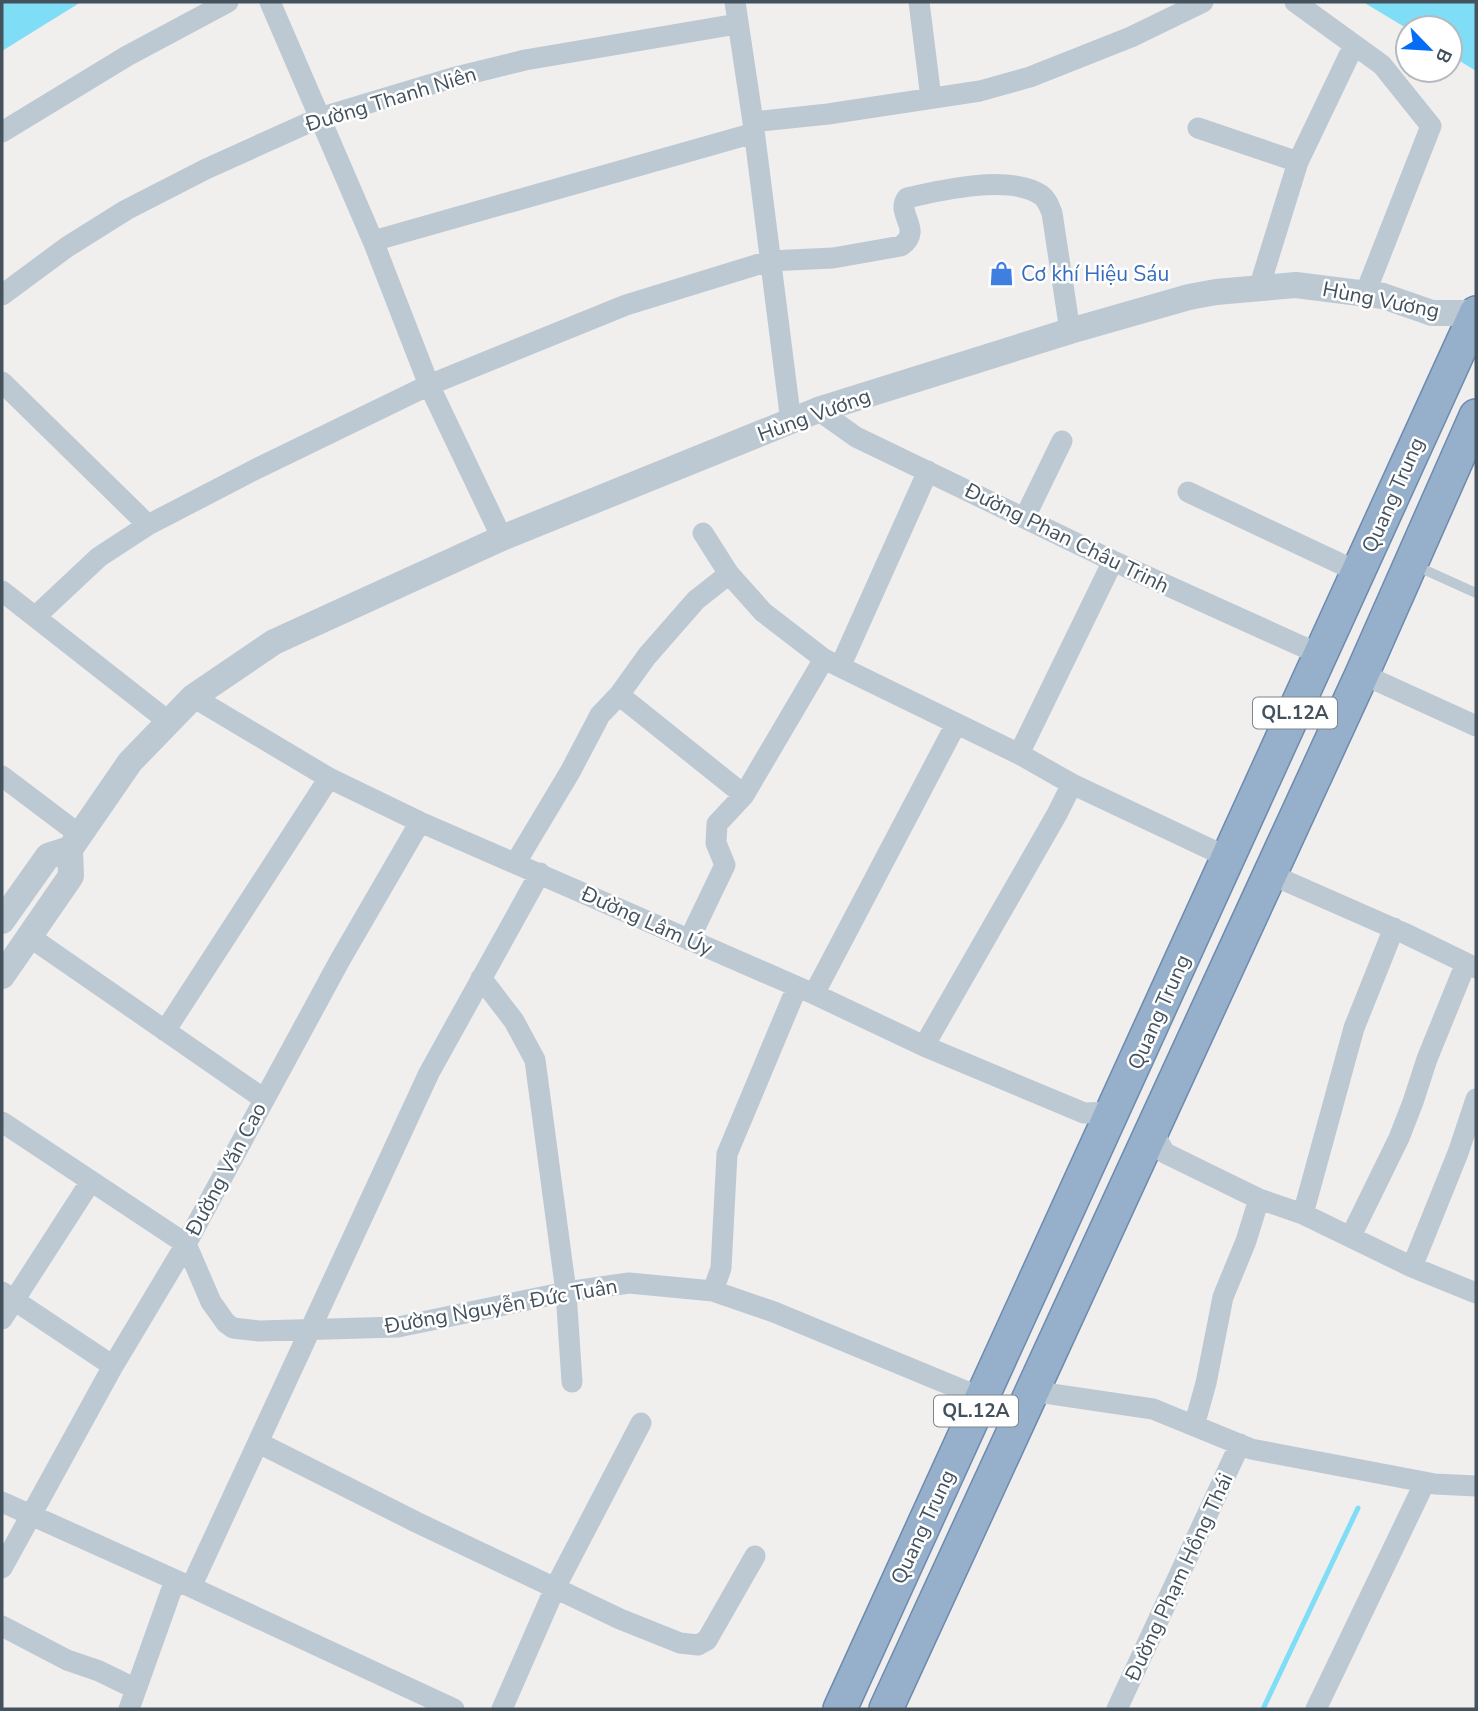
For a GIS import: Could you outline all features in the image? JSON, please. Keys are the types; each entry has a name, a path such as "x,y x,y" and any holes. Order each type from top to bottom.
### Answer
{"highway":[{"name":"Quang Trung","path":"840,1709 1476,313"},
{"name":"Quang Trung","path":"886,1709 1362,674 1476,416"},
{"path":"1321,655 1362,674"},
{"path":"1113,1112 1152,1129"}],"street":[{"path":"2,132 127,56 228,2"},
{"path":"270,2 373,241 429,385 502,538"},
{"path":"735,2 791,422"},
{"path":"919,2 931,98"},
{"path":"373,241 753,127 980,91 1030,77 1131,37 1203,2"},
{"path":"1295,2 1382,65 1431,126 1365,294"},
{"name":"Đường Thanh Niên","path":"2,295 97,227 137,204 318,118 525,60 737,24"},
{"path":"1259,288 1298,162 1354,46"},
{"path":"1198,128 1298,162"},
{"path":"35,617 99,557 148,525 429,385 626,304 769,261 833,258 894,249 907,243 911,230 904,207 907,198 930,193 1013,185 1040,194 1047,200 1052,213 1070,331"},
{"name":"Hùng Vương","path":"75,842 130,762 169,722 193,698 274,642 502,538 818,410 1070,331 1189,297 1296,285 1383,296 1432,313 1476,313"},
{"path":"2,382 148,525"},
{"name":"Đường Phan Châu Trinh","path":"818,410 856,437 1113,561 1321,655"},
{"path":"1026,517 1062,441"},
{"path":"689,940 725,865 716,843 717,824 744,795 832,663 928,471"},
{"path":"1188,492 1358,572"},
{"path":"703,533 729,574 763,612 832,663 1019,754 1072,784 1229,858"},
{"path":"1019,754 1113,561"},
{"path":"516,862 570,772 600,715 696,600 729,574"},
{"path":"2,591 169,722"},
{"path":"1362,674 1476,726"},
{"path":"619,695 744,795"},
{"name":"Đường Lâm Úy","path":"193,698 329,778 420,822 805,990 924,1046 1084,1113 1113,1112"},
{"path":"713,1291 721,1268 727,1154 805,990 956,724"},
{"path":"2,776 75,842"},
{"path":"165,1031 329,778"},
{"path":"924,1046 1072,784"},
{"name":"Đường Văn Cao","path":"2,1568 113,1366 186,1244 340,960 420,822"},
{"path":"2,921 48,856 75,842"},
{"path":"2,976 71,876 75,842"},
{"path":"129,1709 183,1583 258,1443 429,1073 540,873"},
{"path":"1270,874 1471,965 1427,1059 1399,1138 1351,1236"},
{"path":"1303,1214 1354,1028 1394,928"},
{"path":"30,937 264,1099"},
{"path":"481,978 514,1021 535,1060 566,1292 572,1382"},
{"path":"1412,1267 1458,1153 1476,1099"},
{"path":"2,1122 186,1244"},
{"path":"1152,1129 1165,1153 1259,1199 1303,1214 1412,1267 1476,1293"},
{"path":"2,1319 8,1296 91,1181"},
{"path":"1194,1426 1206,1383 1223,1297 1246,1241 1259,1199"},
{"name":"Đường Nguyễn Đức Tuân","path":"186,1244 211,1302 226,1323 233,1328 311,1330 398,1327 566,1292 629,1283 713,1291 774,1312 982,1398"},
{"path":"8,1296 113,1366"},
{"path":"1031,1391 1153,1409 1251,1449 1425,1482 1476,1486"},
{"path":"502,1709 555,1588 641,1423"},
{"path":"258,1443 620,1619 680,1643 698,1644 708,1640 755,1556"},
{"name":"Đường Phạm Hồng Thái","path":"1117,1709 1240,1444"},
{"path":"1315,1709 1425,1482"},
{"path":"2,1502 454,1709"},
{"path":"2,1626 66,1660 99,1671 136,1689"}],"lane":[{"path":"1411,564 1476,593"}],"water":[{"path":"2,2 81,2 2,51"},
{"path":"1363,2 1476,2 1476,71 1464,64 1464,14 1394,14 1394,21"}],"waterway":[{"path":"1263,1709 1358,1508"}],"place":[{"name":"Cơ khí Hiệu Sáu","path":"1001,274"}]}
